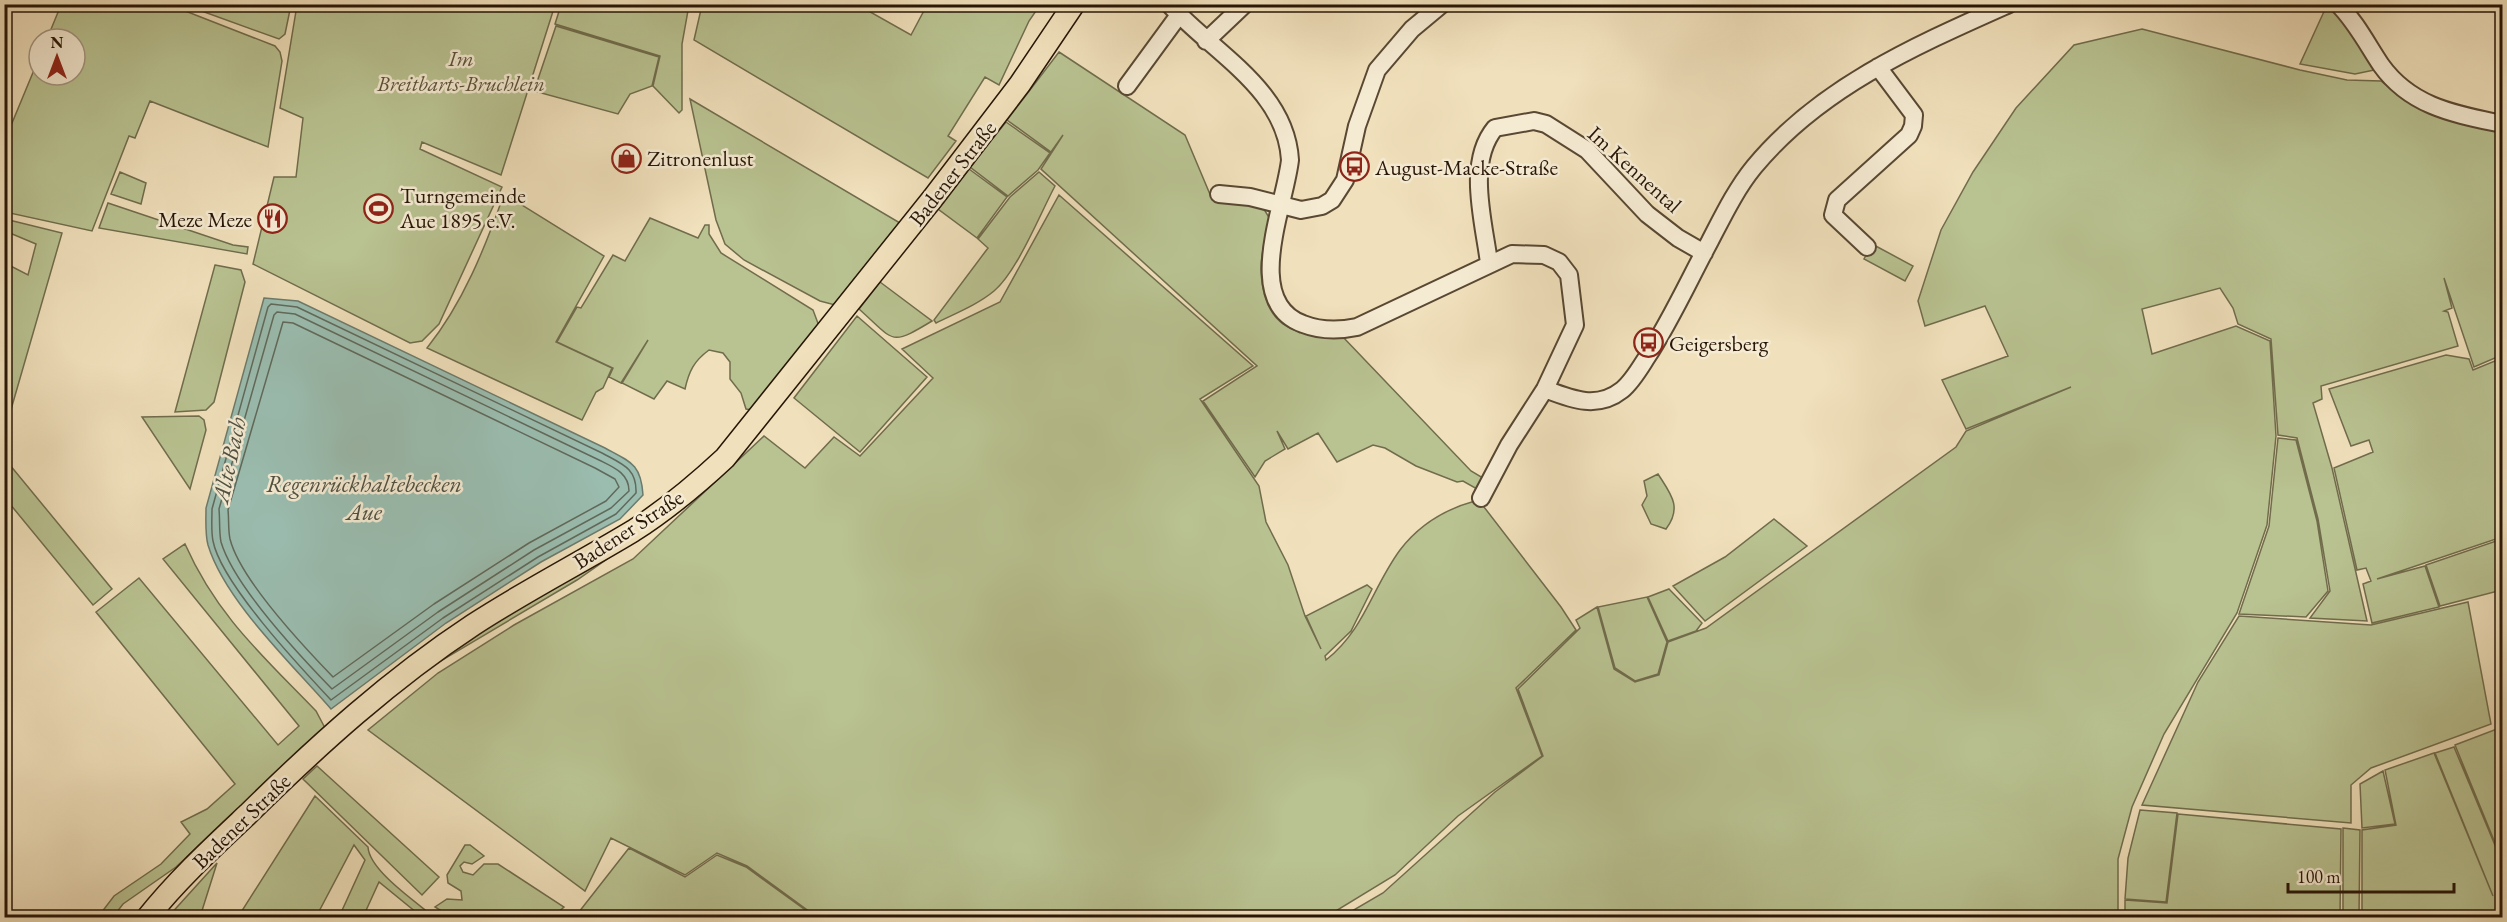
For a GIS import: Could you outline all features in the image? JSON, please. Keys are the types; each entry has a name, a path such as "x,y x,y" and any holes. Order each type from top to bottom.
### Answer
{"main road":[{"name":"Badener Straße","path":"147,918 176,885 290,772 395,682 480,620 634,530 677,499 725,458 752,428 933,198 1020,84 1074,4"}],"street":[{"path":"1206,41 1245,4"},
{"path":"1219,194 1311,209 1332,200 1341,190 1359,117 1377,70 1412,28 1442,4"},
{"path":"1545,389 1588,403 1605,400 1623,390 1654,346 1752,168 1780,138 1829,98 1878,67 1939,35 2009,4"},
{"path":"2338,4 2352,18 2385,70 2415,99 2445,112 2502,124"},
{"path":"1127,86 1174,10 1248,78 1282,124 1289,143 1290,160 1283,204 1271,254 1273,293 1284,312 1294,321 1315,329 1341,331 1357,327 1512,254 1544,255 1559,262 1569,275 1575,325 1545,389 1509,445 1481,498"},
{"path":"1867,247 1833,215 1836,200 1856,185 1909,135 1915,120 1914,115 1878,67"},
{"name":"Im Kennental","path":"1489,263 1482,202 1481,153 1487,138 1495,128 1508,123 1534,121 1546,124 1587,150 1647,214 1678,238 1704,253"}],"green space":[{"path":"61,5 170,5 275,46 280,52 282,61 268,147 150,101 135,138 129,136 92,231 5,212 5,140 27,87 87,87 87,27 52,27"},
{"path":"185,5 291,5 285,34 279,39"},
{"name":"Im Breitbarts-Bruchlein","path":"297,5 555,5 501,175 422,142 420,149 502,187 439,324 422,341 410,343 253,264 274,177 296,177 303,118 280,108"},
{"path":"561,5 689,5 682,44 682,110 679,113 653,86 660,56 555,24"},
{"path":"702,5 858,5 911,35 927,5 1040,5 1029,21 999,85 985,77 948,136 956,141 928,178 694,40"},
{"path":"2327,5 2335,9 2379,69 2355,74 2300,64"},
{"path":"556,26 659,57 652,86 630,94 618,114 534,91"},
{"path":"2142,29 2300,70 2347,80 2381,81 2406,101 2433,115 2502,129 2502,355 2474,367 2444,278 2452,308 2444,311 2448,312 2458,346 2321,386 2322,399 2313,403 2332,468 2367,621 2310,618 2330,591 2318,519 2297,438 2278,435 2271,339 2238,324 2233,308 2220,288 2142,309 2152,354 2236,326 2270,341 2276,436 2267,525 2237,613 2164,734 2132,807 2118,859 2118,917 1340,918 1383,893 1495,792 1543,756 1518,689 1580,628 1576,620 1597,607 1614,669 1635,682 1659,675 1668,642 1706,628 1956,447 1966,431 2071,387 1966,429 1942,380 2008,356 1985,306 1925,326 1918,301 1941,230 1973,172 2016,108 2074,45"},
{"path":"1059,52 1185,135 1212,199 1262,206 1270,219 1261,270 1267,303 1274,315 1294,330 1324,336 1342,336 1471,471 1483,478 1477,489 1463,481 1457,482 1416,466 1385,448 1373,445 1337,462 1318,433 1288,449 1277,431 1285,449 1265,461 1255,477 1203,401 1257,366 1041,169 1063,135 1051,152 1007,120"},
{"path":"690,99 900,223 835,305 820,301 744,260 725,244 716,220"},
{"path":"1006,122 1050,153 1038,170 1008,196 970,167"},
{"path":"969,169 1007,197 977,238 938,209"},
{"path":"120,172 146,183 141,204 111,194"},
{"path":"1039,172 1055,186 1011,271 1003,282 987,296 936,323 934,320 988,248 978,239 1010,197"},
{"path":"504,194 604,256 556,342 612,368 603,388 596,392 582,420 427,348 452,313 472,274"},
{"path":"1059,195 1253,366 1200,399 1259,486 1266,522 1288,565 1305,616 1321,649 1306,616 1367,585 1372,589 1351,631 1325,656 1326,660 1339,648 1359,622 1390,564 1407,541 1434,519 1475,501 1484,507 1576,630 1516,688 1542,756 1458,816 1395,875 1326,917 817,917 747,866 717,853 685,875 611,838 585,891 368,730 438,673 514,625 633,559 764,436 805,468 834,437 860,456 933,378 902,349 1000,302"},
{"path":"108,203 233,245 248,247 247,254 99,228"},
{"path":"650,218 698,238 705,225 709,225 709,234 721,253 813,310 819,326 752,410 746,409 741,393 730,379 730,362 723,353 709,350 693,367 685,389 667,381 654,399 622,383 648,340 621,383 609,377 613,368 557,342 577,307 581,308 613,255 625,261"},
{"path":"5,219 62,233 10,413 5,416 5,263 28,275 36,244 5,231"},
{"path":"1872,244 1913,266 1905,281 1864,259"},
{"path":"215,265 241,270 245,282 214,402 206,410 175,412"},
{"path":"880,282 932,321 908,335 893,337 887,334 859,309"},
{"path":"857,316 927,377 860,452 794,398"},
{"path":"2446,355 2469,359 2473,370 2502,358 2502,537 2377,579 2425,566 2439,607 2372,623 2363,584 2371,581 2366,568 2357,570 2334,468 2373,452 2369,440 2351,446 2329,389"},
{"path":"199,416 204,420 206,430 190,489 142,417"},
{"path":"2278,438 2296,440 2317,521 2328,591 2306,617 2239,614 2269,526"},
{"path":"5,459 112,589 93,605 5,498"},
{"path":"1658,474 1673,500 1674,514 1666,529 1651,524 1642,505 1647,496 1644,481"},
{"path":"1774,519 1807,546 1705,621 1673,586 1725,557"},
{"path":"2502,539 2502,590 2440,606 2426,565"},
{"path":"185,544 211,593 226,614 259,653 316,711 325,728 176,867 123,904 113,917 98,917 114,896 161,864 190,834 181,822 207,809 235,784 96,612 139,578 278,745 299,726 163,559"},
{"path":"623,548 577,580 427,669 353,725 471,634"},
{"path":"1669,589 1702,623 1696,631 1668,641 1648,597"},
{"path":"1647,597 1667,642 1658,674 1635,681 1615,668 1598,607"},
{"path":"2468,602 2491,724 2371,768 2351,785 2351,823 2142,805 2198,682 2239,616 2371,625"},
{"path":"2502,727 2502,860 2455,745"},
{"path":"2454,747 2502,862 2502,917 2362,917 2362,830 2396,825 2385,770 2434,753 2493,896 2435,753"},
{"path":"317,766 439,877 422,895 303,779"},
{"path":"2383,771 2395,824 2362,828 2360,784"},
{"path":"315,796 368,847 376,866 405,894 434,917 422,917 379,882 363,917 339,917 365,860 354,845 316,917 238,917"},
{"path":"2140,810 2177,813 2166,902 2125,899 2128,858"},
{"path":"2178,814 2341,829 2340,917 2125,917 2125,900 2167,903"},
{"path":"2343,828 2360,830 2359,917 2343,917"},
{"path":"465,845 470,845 484,856 472,864 464,862 460,866 463,872 473,875 484,864 498,864 564,907 555,915 556,917 451,917 435,907 447,899 462,900 461,891 448,883 447,875"},
{"path":"629,848 685,877 717,855 746,867 815,917 575,917"},
{"path":"217,863 200,917 168,917"}],"water":[{"name":"Regenrückhaltebecken Aue","path":"264,298 298,301 605,448 633,465 640,477 643,495 620,519 541,562 446,623 331,709 244,610 217,566 207,541 206,508"}],"place":[{"name":"Zitronenlust","path":"626,158"},
{"name":"August-Macke-Straße","path":"1354,167"},
{"name":"Turngemeinde Aue 1895 e.V.","path":"379,208"},
{"name":"Meze Meze","path":"273,219"},
{"name":"Geigersberg","path":"1648,343"}],"water label":[{"name":"Alte Bach","path":"229,460"}]}
